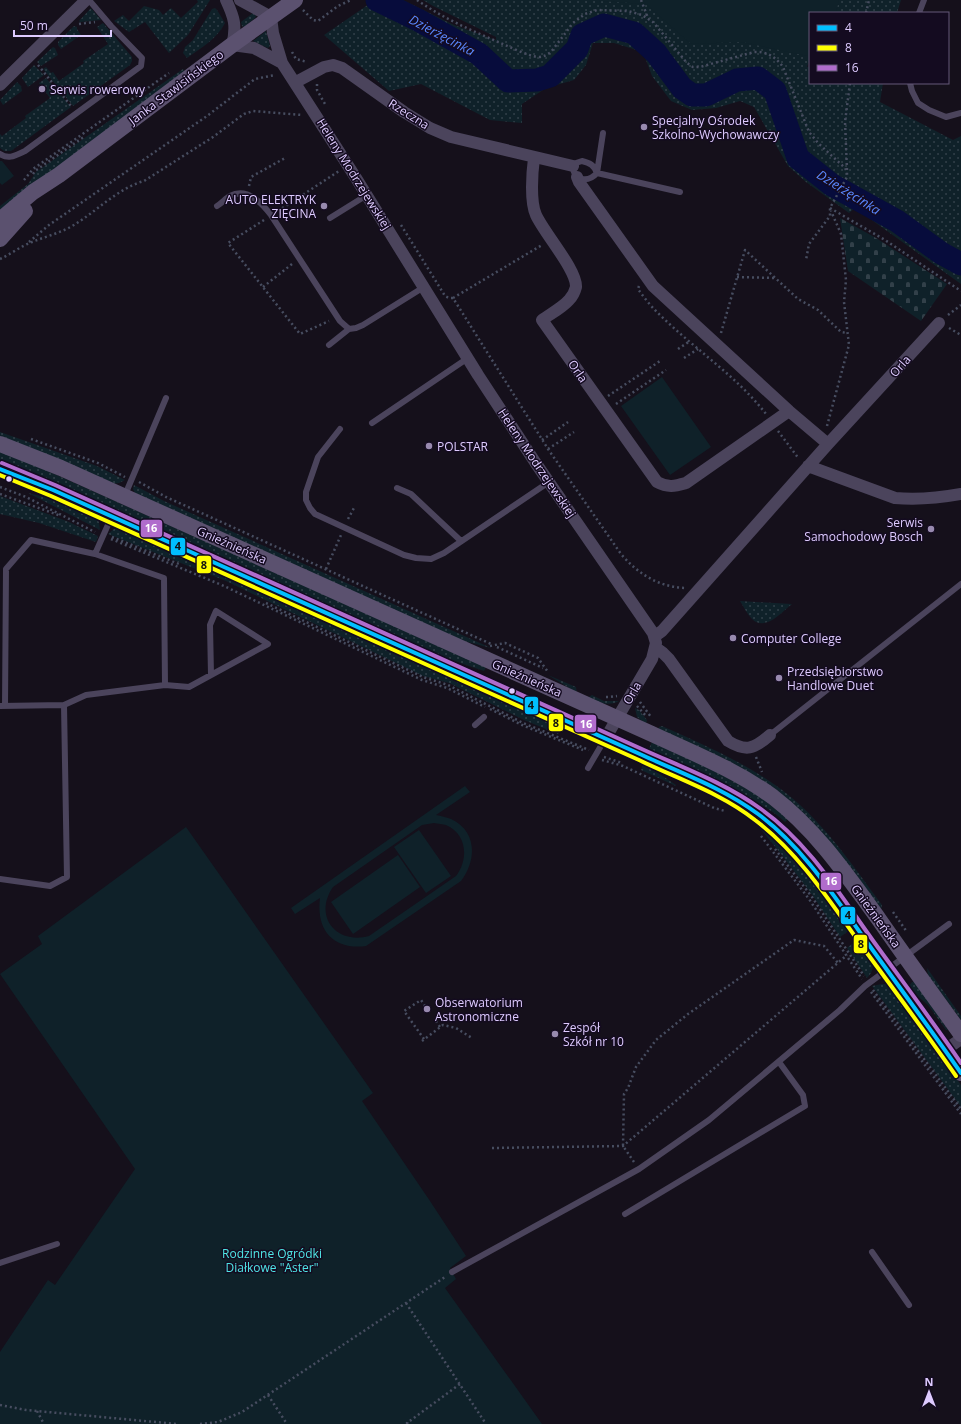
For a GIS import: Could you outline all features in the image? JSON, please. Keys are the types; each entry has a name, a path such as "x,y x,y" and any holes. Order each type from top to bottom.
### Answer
{"street":[{"path":"0,85 87,0"},
{"path":"226,0 232,13 235,26 232,45"},
{"path":"240,0 271,17"},
{"name":"Janka Stawisińskiego","path":"0,220 33,192 59,175 232,45 271,17 297,3"},
{"name":"Heleny Modrzejewskiej","path":"271,17 273,33 282,63 296,82 468,358 549,482 655,642 728,741 738,747 753,748"},
{"name":"Heleny Modrzejewskiej","path":"232,45 254,48 282,63"},
{"name":"Rzeczna","path":"296,82 324,67 333,66 342,68 404,112 430,128 451,137 534,158"},
{"path":"534,158 575,172 578,182 653,286 789,411 824,440"},
{"name":"Orla","path":"534,158 532,188 535,214 574,276 576,287 573,295 568,301 542,320 657,482 664,486 675,486 686,483 789,411"},
{"name":"Janka Stawisińskiego","path":"0,239 11,225 59,175"},
{"name":"Orla","path":"605,739 652,659 655,642 662,631 808,466 824,440 939,323"},
{"name":"Gnieźnieńska","path":"0,444 50,463 617,718 720,765 755,785 778,802 803,824 825,847 961,1034"},
{"path":"808,466 896,498 910,500 938,498 961,494"},
{"name":"Gnieźnieńska","path":"0,469 112,516 605,739 723,793 750,809 777,829 827,886 961,1073"},
{"path":"753,748 770,735"},
{"path":"945,1050 961,1039"}],"lane":[{"path":"0,154 12,157 24,151 141,66 142,58 87,0"},
{"path":"919,12 924,0"},
{"path":"910,84 918,102 929,110 946,117 961,114"},
{"path":"597,173 595,167 590,163 582,161 576,163 575,172 586,180 593,177 597,173 603,133"},
{"path":"597,173 680,192"},
{"path":"218,206 230,196 236,194 254,198 262,204 271,215 337,317 344,326 349,329"},
{"path":"330,218 367,195"},
{"path":"329,345 349,329 364,325 424,287"},
{"path":"372,423 468,358"},
{"path":"124,496 166,398"},
{"path":"340,429 318,457 306,492 306,500 310,508 315,514 404,556 431,559 444,553 549,482"},
{"path":"397,488 411,494 461,541"},
{"path":"95,554 112,516"},
{"path":"165,685 164,578 95,554 31,540 6,569 2,706 64,705 86,695 165,685 189,687 268,644 216,611 210,625 211,675"},
{"path":"770,735 961,584"},
{"path":"0,879 50,886 67,877 64,705"},
{"path":"476,725 484,717"},
{"path":"588,768 605,739"},
{"path":"452,1272 639,1169 710,1120 840,1010 865,986 949,924"},
{"path":"625,1214 805,1106 803,1095 778,1062"},
{"path":"0,1263 57,1244"},
{"path":"872,1252 909,1305"}],"path":[{"path":"297,3 313,20 316,21 320,20 338,6 351,0"},
{"path":"417,0 431,10 483,35 538,57 546,56 552,52 576,20 581,16 591,11 600,10 628,11 648,18 687,63 693,67 702,67 754,52 765,53 774,58 783,67 809,132 818,143 847,170"},
{"path":"642,0 648,18"},
{"path":"866,12 869,0"},
{"path":"72,25 106,20"},
{"path":"288,46 296,59 309,63 320,80 317,84 317,90 326,107"},
{"path":"35,62 77,113"},
{"path":"18,185 33,169 172,70"},
{"path":"25,245 49,225 207,116 255,79 275,75"},
{"path":"806,260 810,244 830,216 830,208 847,177 845,122 850,84"},
{"path":"0,259 25,245 76,224 123,190 136,183 144,181 244,114 253,111 303,115"},
{"path":"250,191 249,187 251,177 285,158"},
{"path":"337,317 300,334 228,243 340,171"},
{"path":"830,208 878,236 961,291"},
{"path":"824,440 849,345 844,302 846,280 841,234 830,208"},
{"path":"400,223 445,296 449,298 453,298 550,240"},
{"path":"718,346 745,250 798,299 818,310 841,332 847,333"},
{"path":"263,287 288,266 299,259"},
{"path":"737,277 775,278"},
{"path":"453,298 542,440 621,554 636,569 651,579 671,586 690,589 684,594"},
{"path":"939,323 961,305"},
{"path":"678,349 690,342"},
{"path":"684,358 698,349"},
{"path":"603,406 660,361"},
{"path":"603,406 666,370"},
{"path":"542,440 568,422"},
{"path":"548,449 574,432"},
{"path":"29,439 98,463 128,478"},
{"path":"136,481 166,497 491,644"},
{"path":"0,487 26,497 99,533"},
{"path":"0,494 67,517"},
{"path":"326,569 354,508"},
{"path":"106,536 225,583 423,677 448,686 523,723 583,748 522,725 447,688 422,680 224,586 106,536"},
{"path":"616,558 621,554"},
{"path":"497,646 543,668"},
{"path":"600,694 610,697 622,693"},
{"path":"753,748 762,772"},
{"path":"603,759 624,764 715,806 730,811 714,808 635,771 603,759"},
{"path":"761,834 812,897 865,980 847,955 809,899 761,834"},
{"path":"891,910 907,932"},
{"path":"634,1161 623,1146 624,1094 628,1088 636,1067 656,1040 688,1014 794,940 824,946 838,963"},
{"path":"492,1148 623,1146 847,955"},
{"path":"961,1109 870,988 961,1114"},
{"path":"428,1010 421,1000 404,1011 423,1040 443,1025 456,1028 472,1038"},
{"path":"436,1021 440,1027"},
{"path":"200,1424 218,1422 242,1412 452,1272"},
{"path":"406,1303 486,1424"},
{"path":"408,1424 407,1423 460,1384"},
{"path":"268,1395 287,1424"},
{"path":"0,1405 36,1411 176,1424"},
{"path":"36,1411 44,1424"}],"green space":[{"path":"197,0 210,0 188,35 169,53 145,22 129,32 114,21 123,15 129,21 144,6 159,10 163,15 171,8 181,18 198,2"},
{"path":"375,0 403,0 454,25 496,40 496,37 423,0 827,0 811,12 809,12 809,62 807,67 809,66 809,84 883,84 880,102 953,140 961,136 961,284 855,208 849,213 806,182 788,166 754,107 740,101 716,108 692,110 671,101 652,76 643,52 614,43 593,43 586,65 574,80 546,88 522,104 522,123 490,120 421,84 389,91 324,35"},
{"path":"829,0 901,0 897,12 827,12"},
{"path":"839,0 836,12 809,12 809,56 742,42 691,44 646,4 599,1"},
{"path":"91,8 101,20 80,22 79,21"},
{"path":"215,8 225,23 222,29 203,47 187,58 183,53 185,47 193,40 212,9"},
{"path":"253,13 256,16 255,18 244,27 242,26 241,22"},
{"path":"103,23 132,57 132,61 130,65 73,106 43,69 46,67 51,73 53,72 59,81 84,63 83,61 108,44 97,27"},
{"path":"74,26 77,27 81,35 61,49 58,42"},
{"path":"266,31 270,46 268,48 253,41"},
{"path":"53,47 58,55 41,66 37,62"},
{"path":"34,65 44,75 28,87 22,78"},
{"path":"183,69 185,72 0,212 0,206 28,184 36,172"},
{"path":"46,78 71,107 11,151 4,151 0,148 0,134 2,136 26,118 25,116 50,98 39,83"},
{"path":"17,82 21,86 22,91 3,105 0,100"},
{"path":"0,161 2,161 14,176 2,185 0,183"},
{"path":"840,218 876,238 947,284 921,321 848,271"},
{"path":"662,377 711,447 670,475 621,406"},
{"path":"0,432 97,466 125,480 112,484 0,437"},
{"path":"0,451 21,459 486,667 484,671 442,657 0,462"},
{"path":"134,485 164,501 491,648 460,640 135,493 133,489"},
{"path":"28,493 61,501 96,517 99,522 100,530"},
{"path":"0,496 69,522 98,536 96,542 39,523 0,514"},
{"path":"122,528 562,726 558,734 524,720 449,683 423,676 226,581 108,534 114,529"},
{"path":"740,601 792,604 778,616 768,622 762,623 752,619"},
{"path":"548,675 576,687 577,693"},
{"path":"592,695 604,701 619,701 607,704 587,698"},
{"path":"635,708 639,710 647,720 646,724 637,717"},
{"path":"662,726 736,761 778,787 794,799 822,827 847,857 882,905 881,910 830,843 658,730 659,727"},
{"path":"652,742 707,767 755,793 788,819 785,822 773,812 753,800 648,751"},
{"path":"643,763 676,785 676,786 641,770"},
{"path":"465,786 470,792 436,815 451,819 460,824 470,838 472,855 470,864 461,881 366,946 344,945 329,936 321,920 319,909 320,898 295,914 291,908","holes":["434,823 446,825 453,829 462,841 464,848 463,862 456,876 369,936 357,938 347,936 338,932 331,926 327,918 326,908 327,898 333,887 422,825"]},
{"path":"739,810 766,830 799,863 850,930 840,937 813,896 781,854 758,826"},
{"name":"Rodzinne Ogródki Diałkowe \"Aster\"","path":"186,827 373,1093 362,1101 466,1256 450,1268 456,1279 445,1288 542,1424 0,1424 0,1352 48,1280 55,1285 135,1169 0,974 42,944 38,936"},
{"path":"419,830 451,876 426,893 394,847"},
{"path":"398,855 420,887 353,934 331,902"},
{"path":"857,940 871,959 873,968 867,978 847,948"},
{"path":"927,968 961,1016 961,1020 928,975"},
{"path":"912,982 915,982 948,1030 946,1030 928,1005 909,989"},
{"path":"886,984 892,988 961,1085 961,1107 872,986"}],"waterway":[{"name":"Dzierżęcinka","path":"377,0 418,20 479,54 508,81 537,80 550,76 577,49 582,35 604,25 634,33 656,53 682,88 692,95 706,95 737,80 758,78 775,91 798,158 832,185 897,221 941,253 961,264"}],"transit line":[{"name":"16","path":"2,463 55,485 733,791 761,809 778,823 809,854 836,888 961,1063"},
{"name":"4","path":"0,469 53,490 731,796 758,814 775,828 805,858 961,1073"},
{"name":"8","path":"0,475 51,496 684,780 714,794 742,810 771,833 801,864 814,880 956,1076"}],"place":[{"name":"Serwis rowerowy","path":"42,89"},
{"name":"Specjalny Ośrodek Szkolno-Wychowawczy","path":"644,127"},
{"name":"AUTO ELEKTRYK ZIĘCINA","path":"324,206"},
{"name":"POLSTAR","path":"429,446"},
{"name":"Serwis Samochodowy Bosch","path":"931,529"},
{"name":"Computer College","path":"733,638"},
{"name":"Przedsiębiorstwo Handlowe Duet","path":"779,678"},
{"name":"Obserwatorium Astronomiczne","path":"427,1009"},
{"name":"Zespół Szkół nr 10","path":"555,1034"}]}
